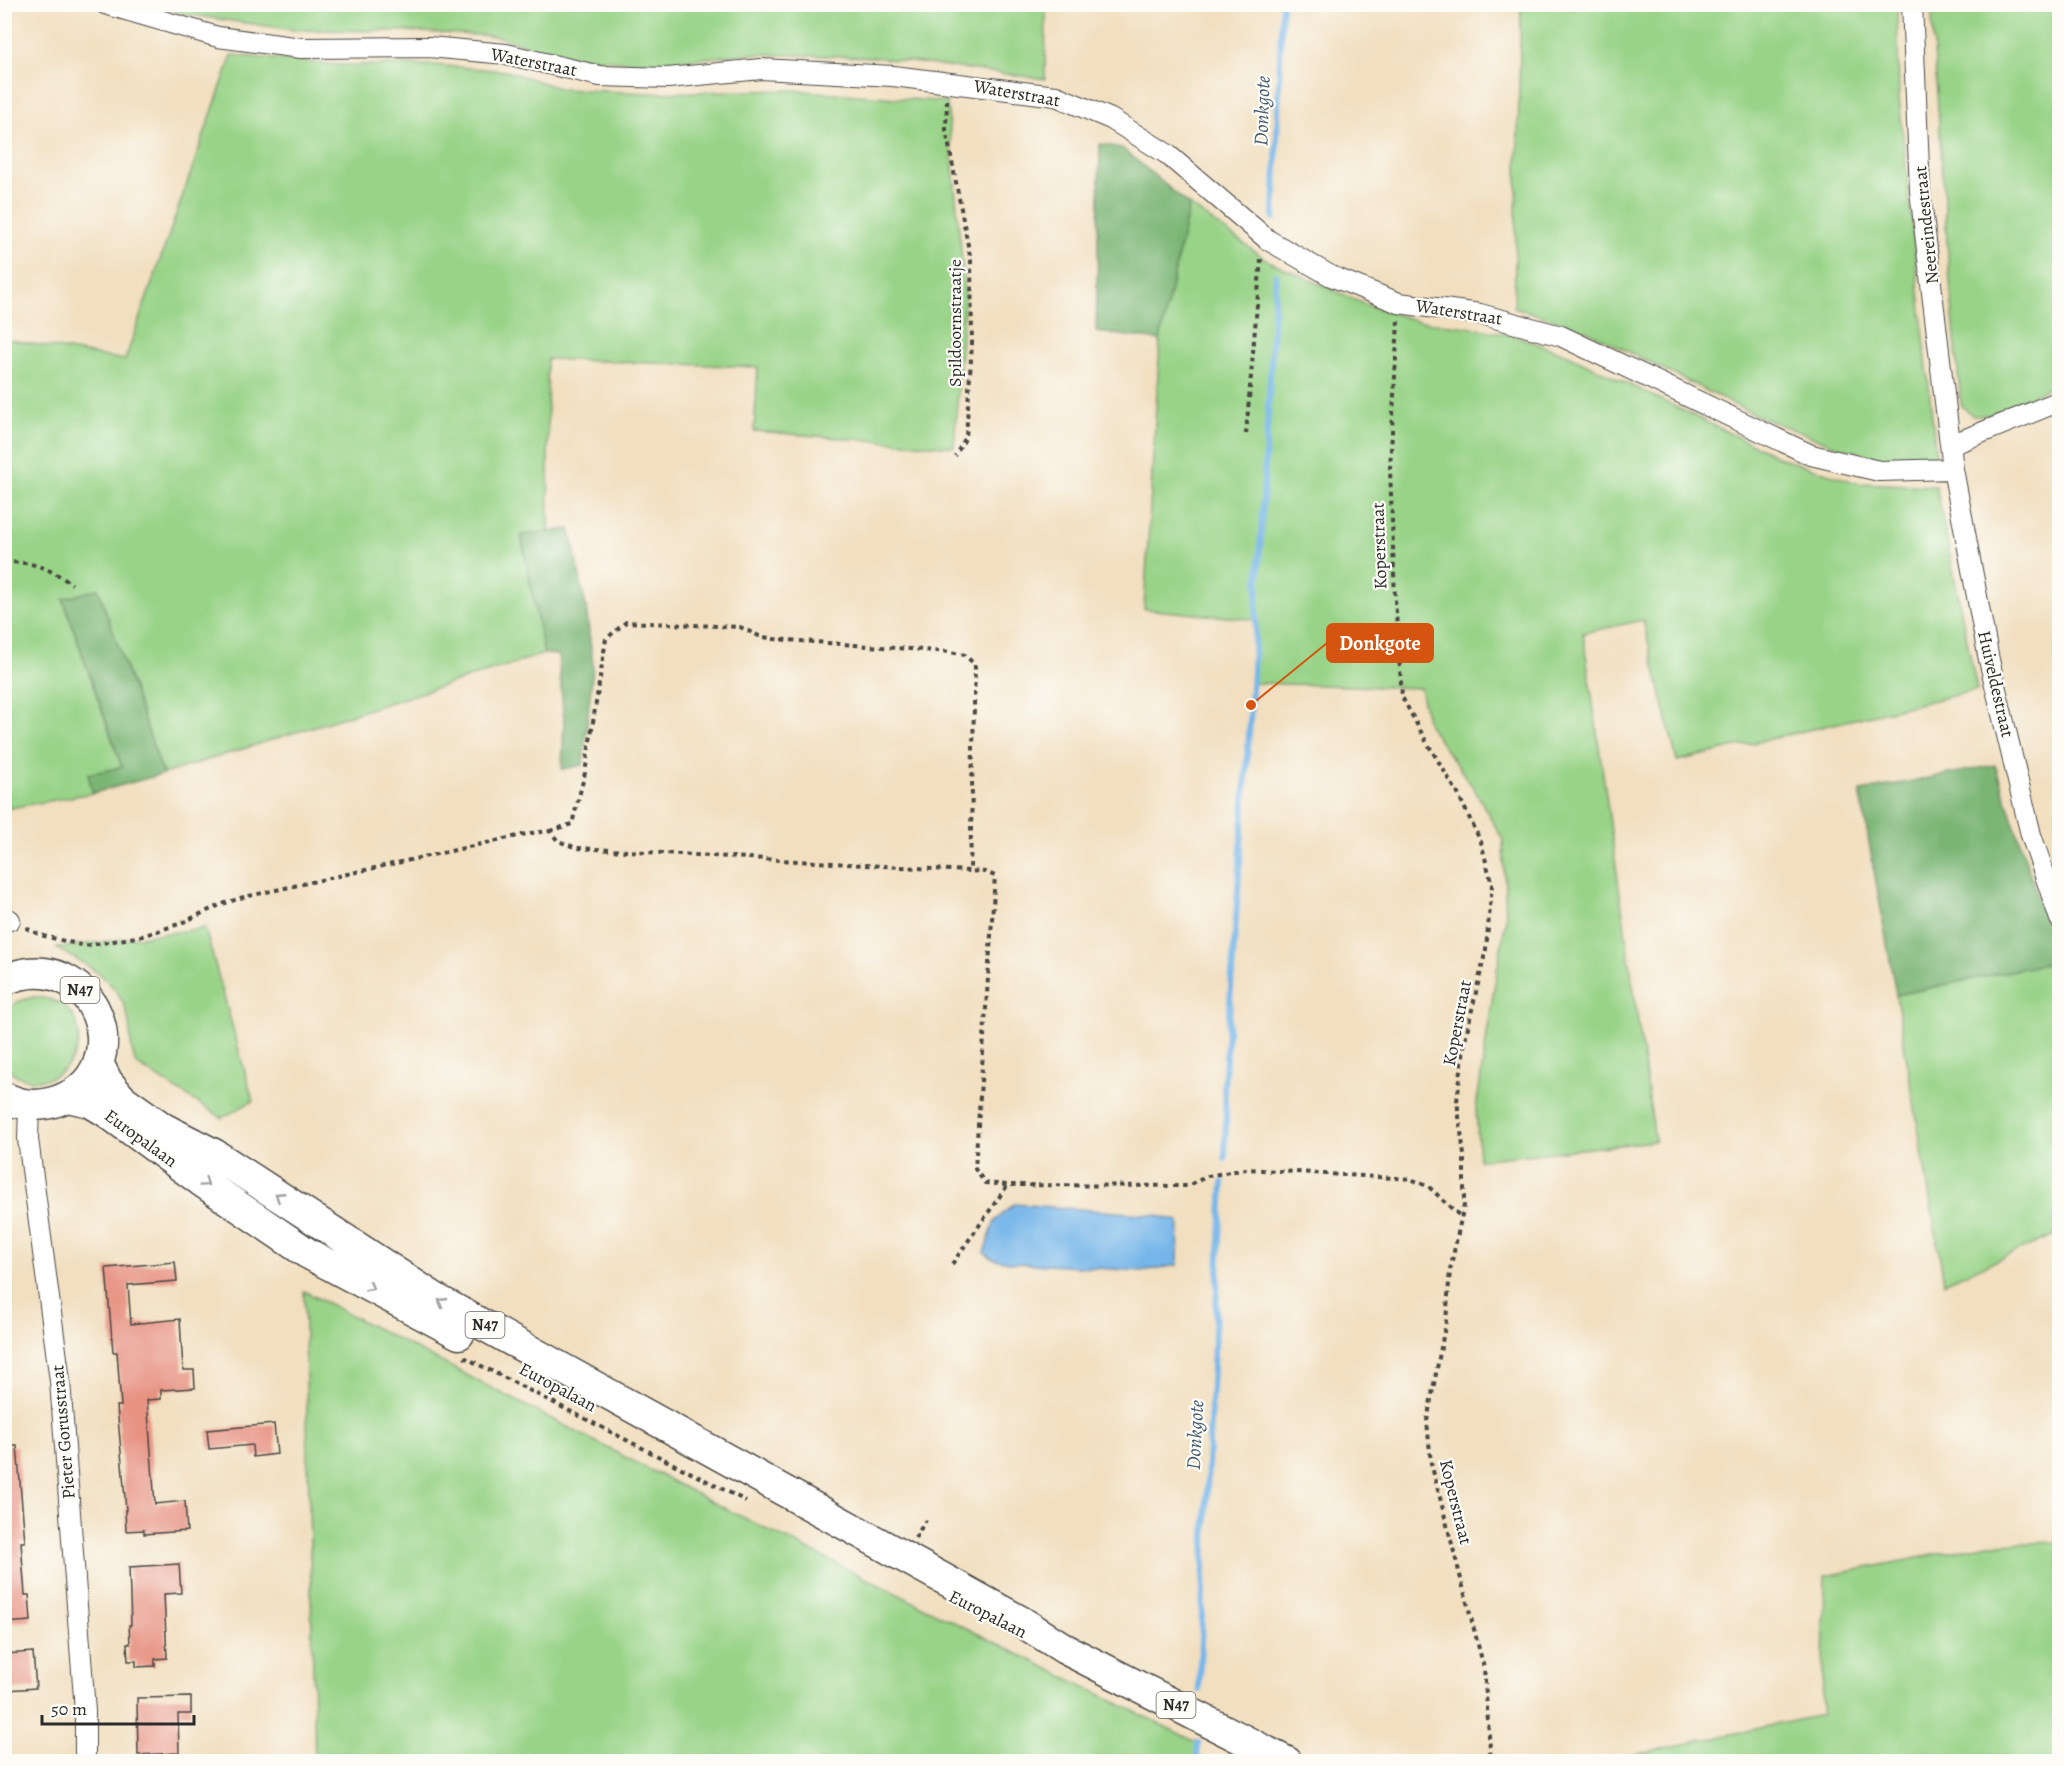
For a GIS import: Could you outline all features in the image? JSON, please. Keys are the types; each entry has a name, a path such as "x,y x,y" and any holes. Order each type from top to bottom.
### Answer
{"main road":[{"name":"N47","path":"5,979 28,972 51,974 72,982 89,998 100,1018 103,1040 98,1063 86,1082 68,1097 49,1104 17,1101"},
{"name":"Europalaan","path":"98,1063 107,1082 122,1100 164,1128 214,1154 438,1300 1022,1622 1065,1649 1287,1761"},
{"name":"Europalaan","path":"68,1097 90,1102 105,1111 201,1181 307,1253 1019,1631 1065,1649"}],"street":[{"name":"Waterstraat","path":"105,4 218,37 301,48 429,47 506,54 600,76 668,78 761,69 893,76 1056,96 1111,119 1167,154 1263,236 1331,276 1400,303 1480,314 1561,336 1811,455 1879,471 1953,469"},
{"name":"Neereindestraat","path":"1912,4 1920,191 1951,445"},
{"path":"1951,445 2060,400"},
{"name":"Huiveldestraat","path":"1951,445 1953,469 1992,671 2031,835 2060,919"},
{"name":"Pieter Gorusstraat","path":"17,1101 27,1134 60,1382 85,1711 85,1761"}],"path":[{"name":"Spildoornstraatje","path":"947,82 946,130 971,261 972,343 966,437 955,456"},
{"path":"1245,434 1263,236"},
{"name":"Koperstraat","path":"1400,303 1390,469 1395,599 1402,697 1457,792 1481,842 1492,885 1486,949 1465,1040 1457,1101 1464,1155 1464,1205 1450,1270 1446,1321 1427,1421 1431,1463 1484,1668 1491,1761"},
{"path":"4,562 23,562 46,567 72,584"},
{"path":"7,919 39,935 85,946 130,938 179,924 240,898 531,833 550,831 572,824 585,774 606,639 626,622 740,627 759,636 774,639 965,655 975,665 970,871"},
{"path":"550,831 558,842 577,848 985,872 995,876 975,1169 985,1183 1187,1186 1208,1176 1246,1169 1412,1179 1429,1187 1462,1218"},
{"path":"952,1264 1008,1185"}],"green space":[{"path":"154,5 1046,5 1045,79 872,57 748,54 645,64 560,55 495,36 404,31 294,30 184,14"},
{"path":"1521,5 1897,5 1899,98 1936,456 1887,460 1841,448 1755,415 1585,330 1514,307"},
{"path":"1931,5 2059,5 2059,383 1990,415 1973,416 1961,405 1949,270"},
{"path":"232,55 340,65 433,65 507,71 562,89 646,93 793,90 947,102 965,294 954,447 754,431 758,367 547,359 549,531 521,535 544,654 163,774 98,589 63,599 122,768 88,774 93,793 5,809 4,339 125,360"},
{"path":"1100,144 1122,148 1189,205 1160,340 1096,332"},
{"path":"1189,205 1270,262 1369,306 1417,321 1516,336 1568,355 1781,458 1857,483 1936,486 1977,690 1677,761 1643,620 1583,633 1655,1141 1479,1160 1476,1109 1506,919 1503,840 1473,787 1428,725 1420,688 1254,683 1258,620 1144,609 1160,340"},
{"path":"570,529 586,607 593,666 583,765 562,769 564,720 558,655 544,654 521,535"},
{"path":"98,589 163,774 93,793 88,774 122,767 63,599"},
{"path":"1995,765 2058,961 1896,995 1860,791"},
{"path":"205,928 253,1101 222,1118 136,1064 127,1013 116,990 99,973 56,948"},
{"path":"2058,961 2059,1233 1944,1283 1896,995"},
{"path":"33,997 53,1000 64,1006 73,1017 78,1029 75,1054 68,1065 58,1074 46,1079 24,1078 5,1065 5,1012 17,1002"},
{"path":"304,1291 716,1504 1198,1743 1197,1761 315,1761"},
{"path":"2059,1542 2059,1761 1603,1761 1822,1715 1825,1576 1989,1544"}],"water":[{"path":"1014,1204 1155,1215 1179,1221 1178,1265 1142,1271 1015,1263 993,1259 984,1253 995,1221"}],"building":[{"path":"175,1262 177,1281 128,1285 131,1324 180,1319 183,1370 194,1370 195,1388 161,1390 161,1399 147,1400 155,1504 185,1501 187,1531 144,1534 144,1530 126,1531 117,1406 121,1406 117,1352 113,1352 106,1268"},
{"path":"274,1424 277,1454 253,1457 252,1445 209,1449 207,1430"},
{"path":"4,1446 17,1446 25,1542 21,1542 25,1595 29,1595 31,1621 4,1623"},
{"path":"179,1564 181,1593 164,1594 167,1658 155,1659 155,1666 136,1667 136,1661 128,1661 127,1644 130,1644 129,1625 131,1625 129,1567"},
{"path":"33,1652 36,1688 7,1690 4,1654"},
{"path":"191,1697 191,1714 178,1714 179,1753 138,1755 137,1698"}],"waterway":[{"name":"Donkgote","path":"1274,218 1282,4"},
{"name":"Donkgote","path":"1225,1159 1224,1087 1251,705 1276,274"},
{"name":"Donkgote","path":"1199,1690 1223,1182"},
{"name":"Donkgote","path":"1197,1762 1198,1743"}],"place":[{"name":"Donkgote","path":"1251,705"}]}
